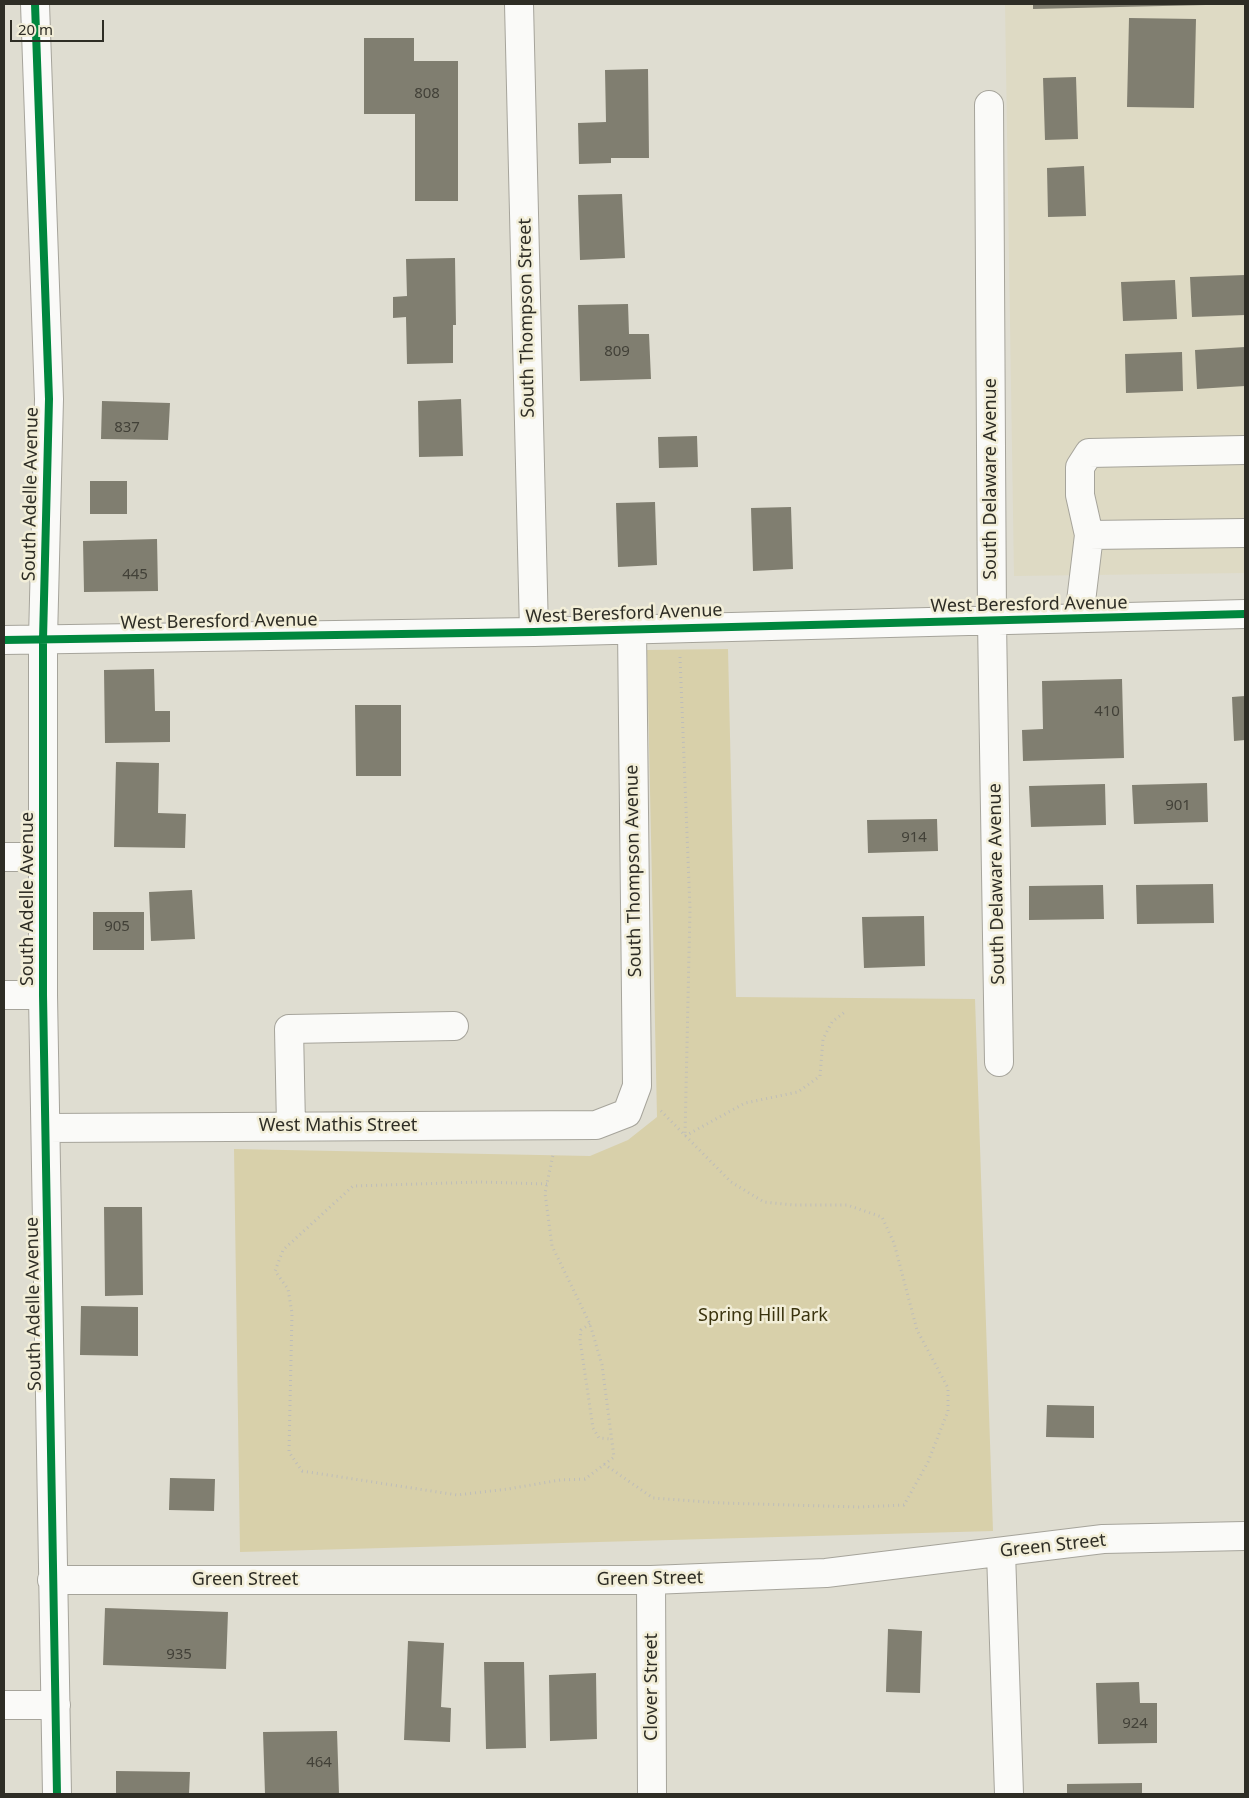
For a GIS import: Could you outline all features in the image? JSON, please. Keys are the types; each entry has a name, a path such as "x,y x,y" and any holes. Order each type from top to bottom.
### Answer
{"street":[{"name":"South Adelle Avenue","path":"35,4 49,399 43,639 43,995 56,1794"},
{"name":"South Thompson Street","path":"519,4 534,632"},
{"name":"South Delaware Avenue","path":"989,105 992,621 999,1062"},
{"path":"1079,618 1089,535 1080,496 1080,467 1089,453 1245,450"},
{"path":"1089,535 1245,533"},
{"name":"West Beresford Avenue","path":"4,640 534,632 632,628 1245,614"},
{"name":"South Thompson Avenue","path":"627,1113 637,1086 632,628"},
{"path":"4,857 43,856"},
{"path":"4,995 43,995"},
{"path":"291,1126 289,1029 454,1026"},
{"name":"West Mathis Street","path":"46,1128 596,1125 627,1113"},
{"name":"Green Street","path":"52,1580 651,1580 826,1573 1103,1539 1245,1536"},
{"path":"1001,1552 1009,1794"},
{"name":"Clover Street","path":"651,1580 652,1794"},
{"path":"4,1705 56,1705"}],"path":[{"path":"680,655 690,910 685,1136"},
{"path":"685,1136 745,1103 798,1092 820,1076 823,1039 832,1022 846,1011"},
{"path":"604,1464 652,1498 721,1504 859,1507 904,1505 928,1462 948,1411 948,1388 917,1330 894,1242 882,1217 847,1205 794,1205 764,1202 730,1182 637,1086"},
{"path":"547,1184 481,1182 353,1186 283,1250 275,1270 288,1289 292,1313 289,1452 302,1471 457,1495 508,1490 560,1480 585,1478 614,1457 602,1365 590,1324 552,1246 545,1193 547,1184 559,1125"},
{"path":"590,1324 581,1330 580,1340 593,1428 599,1438 612,1439"}],"shaded area":[{"path":"1005,4 1245,4 1245,573 1014,576"}],"green space":[{"name":"Spring Hill Park","path":"728,649 736,997 975,999 993,1531 240,1552 234,1149 590,1156 628,1140 657,1117 647,650"}],"building":[{"path":"1033,4 1206,4 1206,5 1033,9"},
{"path":"1129,18 1196,19 1194,108 1127,107"},
{"path":"364,38 414,38 414,61 458,61 458,201 415,201 415,114 364,114"},
{"path":"648,69 649,158 611,158 611,163 579,164 578,123 606,122 605,70"},
{"path":"1076,77 1078,139 1045,140 1043,78"},
{"path":"1084,166 1086,216 1048,217 1047,168"},
{"path":"622,194 625,258 580,260 578,195"},
{"path":"455,258 456,325 453,325 453,363 407,364 406,317 393,318 393,297 407,296 406,259"},
{"path":"1245,275 1245,315 1192,317 1190,277"},
{"path":"1175,280 1177,319 1123,321 1121,282"},
{"path":"628,304 629,334 649,334 651,379 580,381 578,305"},
{"path":"1245,347 1245,386 1197,389 1195,350"},
{"path":"1182,352 1183,391 1126,393 1125,354"},
{"path":"461,399 463,456 419,457 418,401"},
{"path":"102,401 170,403 168,440 101,439"},
{"path":"697,436 698,467 659,468 658,437"},
{"path":"90,481 127,481 127,514 90,514"},
{"path":"655,502 657,565 618,567 616,503"},
{"path":"791,507 793,569 753,571 751,508"},
{"path":"157,539 158,591 84,592 83,541"},
{"path":"154,669 155,711 170,711 170,742 105,743 104,670"},
{"path":"1122,679 1124,758 1023,761 1022,730 1043,729 1042,681"},
{"path":"1245,696 1245,740 1234,741 1232,697"},
{"path":"355,705 401,705 401,776 356,776"},
{"path":"116,762 159,763 158,813 186,814 185,848 114,847"},
{"path":"1207,783 1208,822 1134,824 1132,785"},
{"path":"1105,784 1106,825 1031,827 1029,786"},
{"path":"937,819 938,851 868,853 867,820"},
{"path":"1213,884 1214,923 1137,924 1136,885"},
{"path":"1103,885 1104,919 1029,920 1029,886"},
{"path":"192,890 195,939 151,941 149,892"},
{"path":"93,912 144,912 144,950 93,950"},
{"path":"924,916 925,966 864,968 862,917"},
{"path":"104,1207 142,1207 143,1295 105,1296"},
{"path":"81,1306 138,1307 138,1356 80,1355"},
{"path":"1047,1405 1094,1406 1094,1438 1046,1437"},
{"path":"170,1478 215,1479 214,1511 169,1510"},
{"path":"105,1608 228,1612 226,1669 103,1665"},
{"path":"888,1629 922,1631 920,1693 886,1692"},
{"path":"408,1641 444,1643 441,1707 451,1708 450,1742 404,1740"},
{"path":"484,1662 524,1662 526,1748 486,1749"},
{"path":"596,1673 597,1739 550,1741 549,1675"},
{"path":"1139,1682 1140,1703 1157,1703 1157,1743 1098,1744 1096,1683"},
{"path":"337,1731 339,1794 265,1794 263,1732"},
{"path":"116,1771 190,1772 189,1794 116,1794"},
{"path":"1142,1783 1142,1794 1067,1794 1067,1784"}],"cycle path":[{"path":"35,4 49,399 43,639 43,995 57,1794"},
{"path":"4,640 534,632 1245,614"}]}
